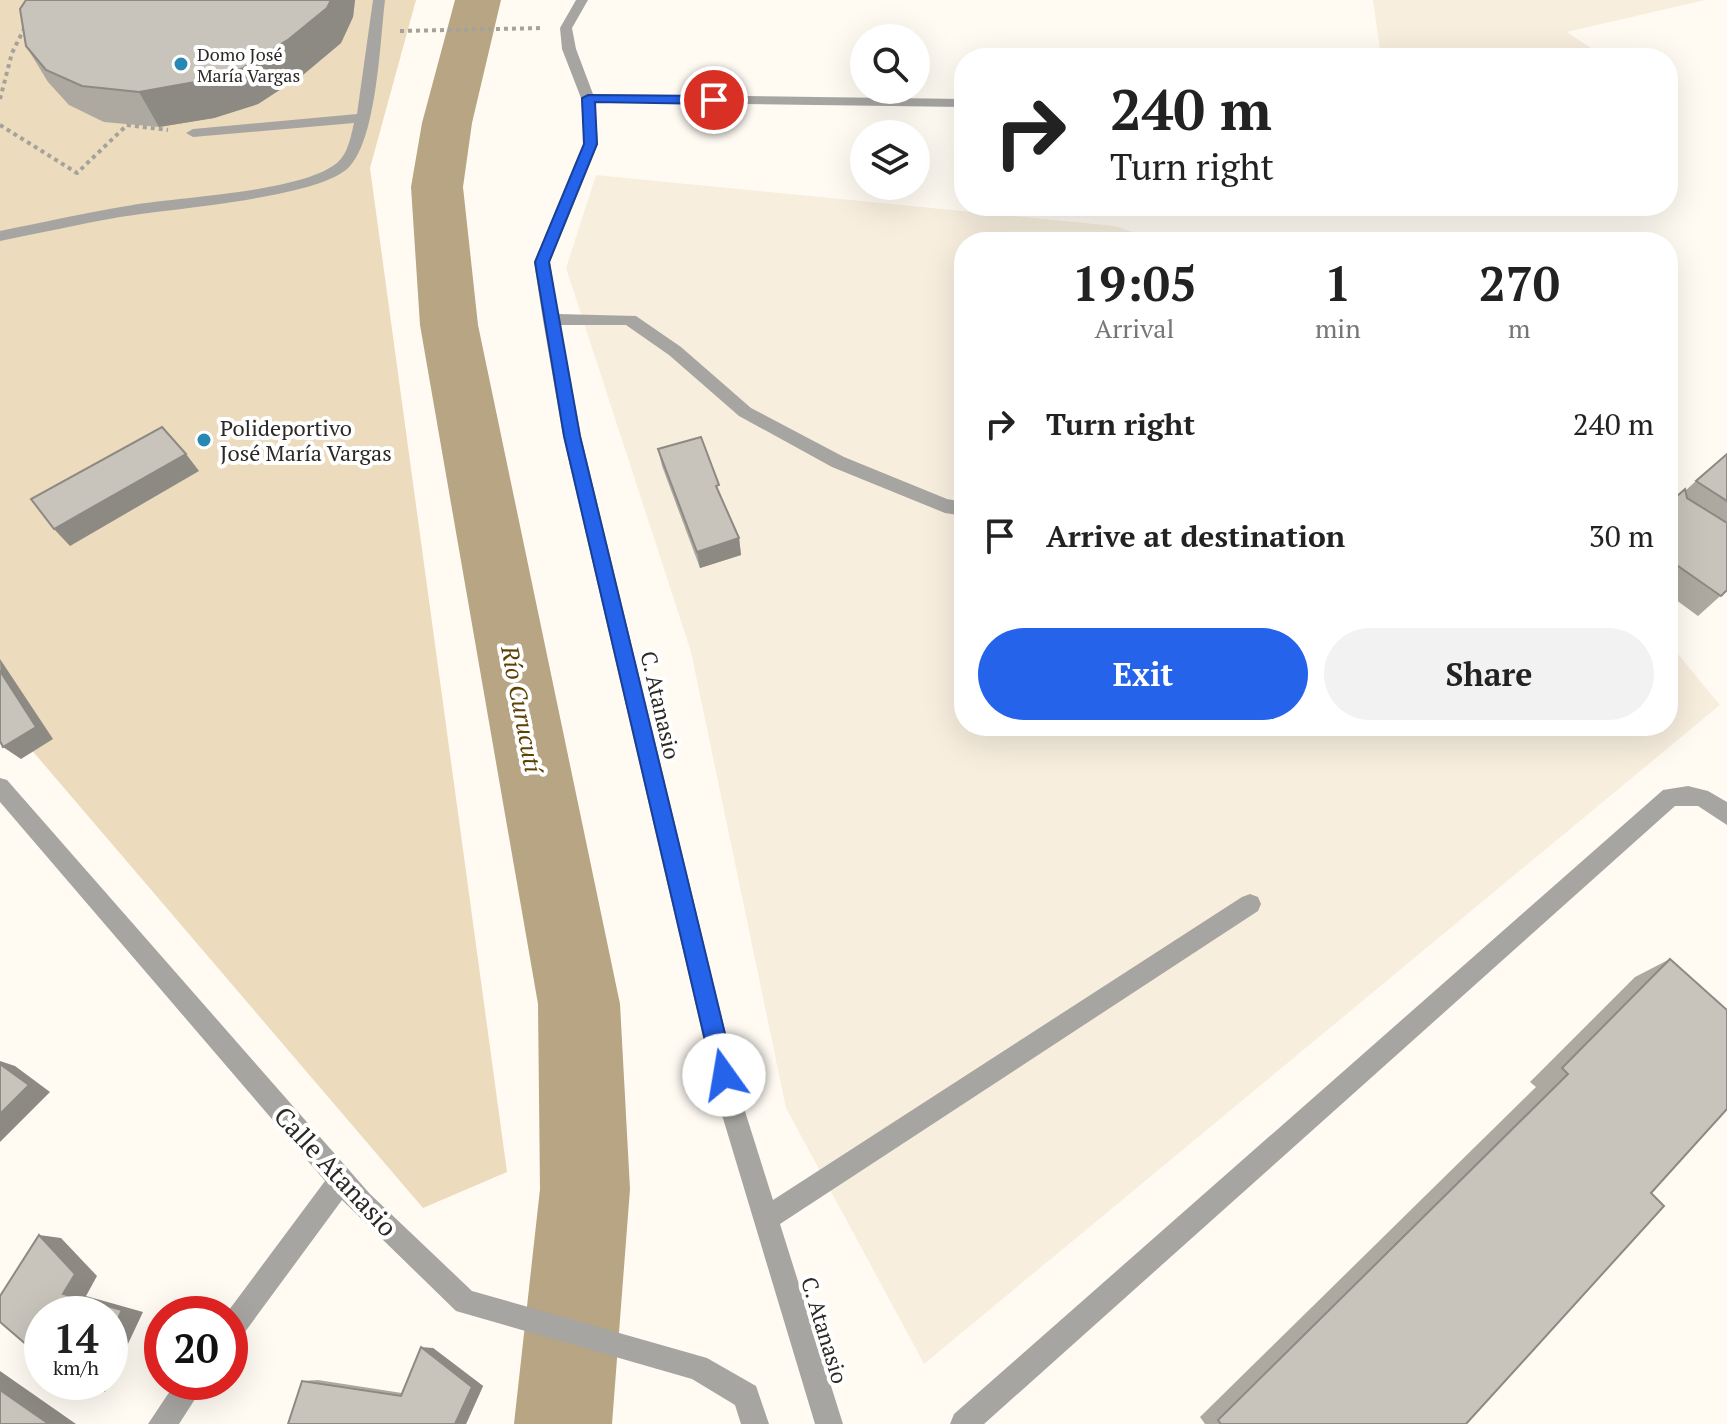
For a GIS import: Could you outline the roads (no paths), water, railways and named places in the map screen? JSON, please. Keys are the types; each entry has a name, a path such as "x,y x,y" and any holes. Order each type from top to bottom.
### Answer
{"street":[{"path":"0,236 134,209 275,188 321,177 339,169 350,158 363,118 379,0"},
{"name":"C. Atanasio","path":"582,0 566,28 569,49 588,98 591,144 542,262 551,320 572,436 727,1090 829,1424"},
{"path":"588,98 954,103"},
{"path":"193,133 363,118"},
{"path":"551,320 630,320 675,351 745,412 838,462 954,507"},
{"name":"Calle Atanasio","path":"0,787 361,1203 465,1302 698,1367 746,1396 755,1424"},
{"path":"964,1424 1670,797 1690,793 1727,815"},
{"path":"766,1219 1250,904"},
{"path":"248,1307 341,1180"},
{"path":"162,1424 180,1400"}],"waterway":[{"name":"Río Curucutí","path":"478,0 447,123 437,187 449,325 579,1004 585,1189 563,1424"}],"place":[{"name":"Domo José María Vargas","path":"181,64"},
{"name":"Polideportivo José María Vargas","path":"204,440"}]}
